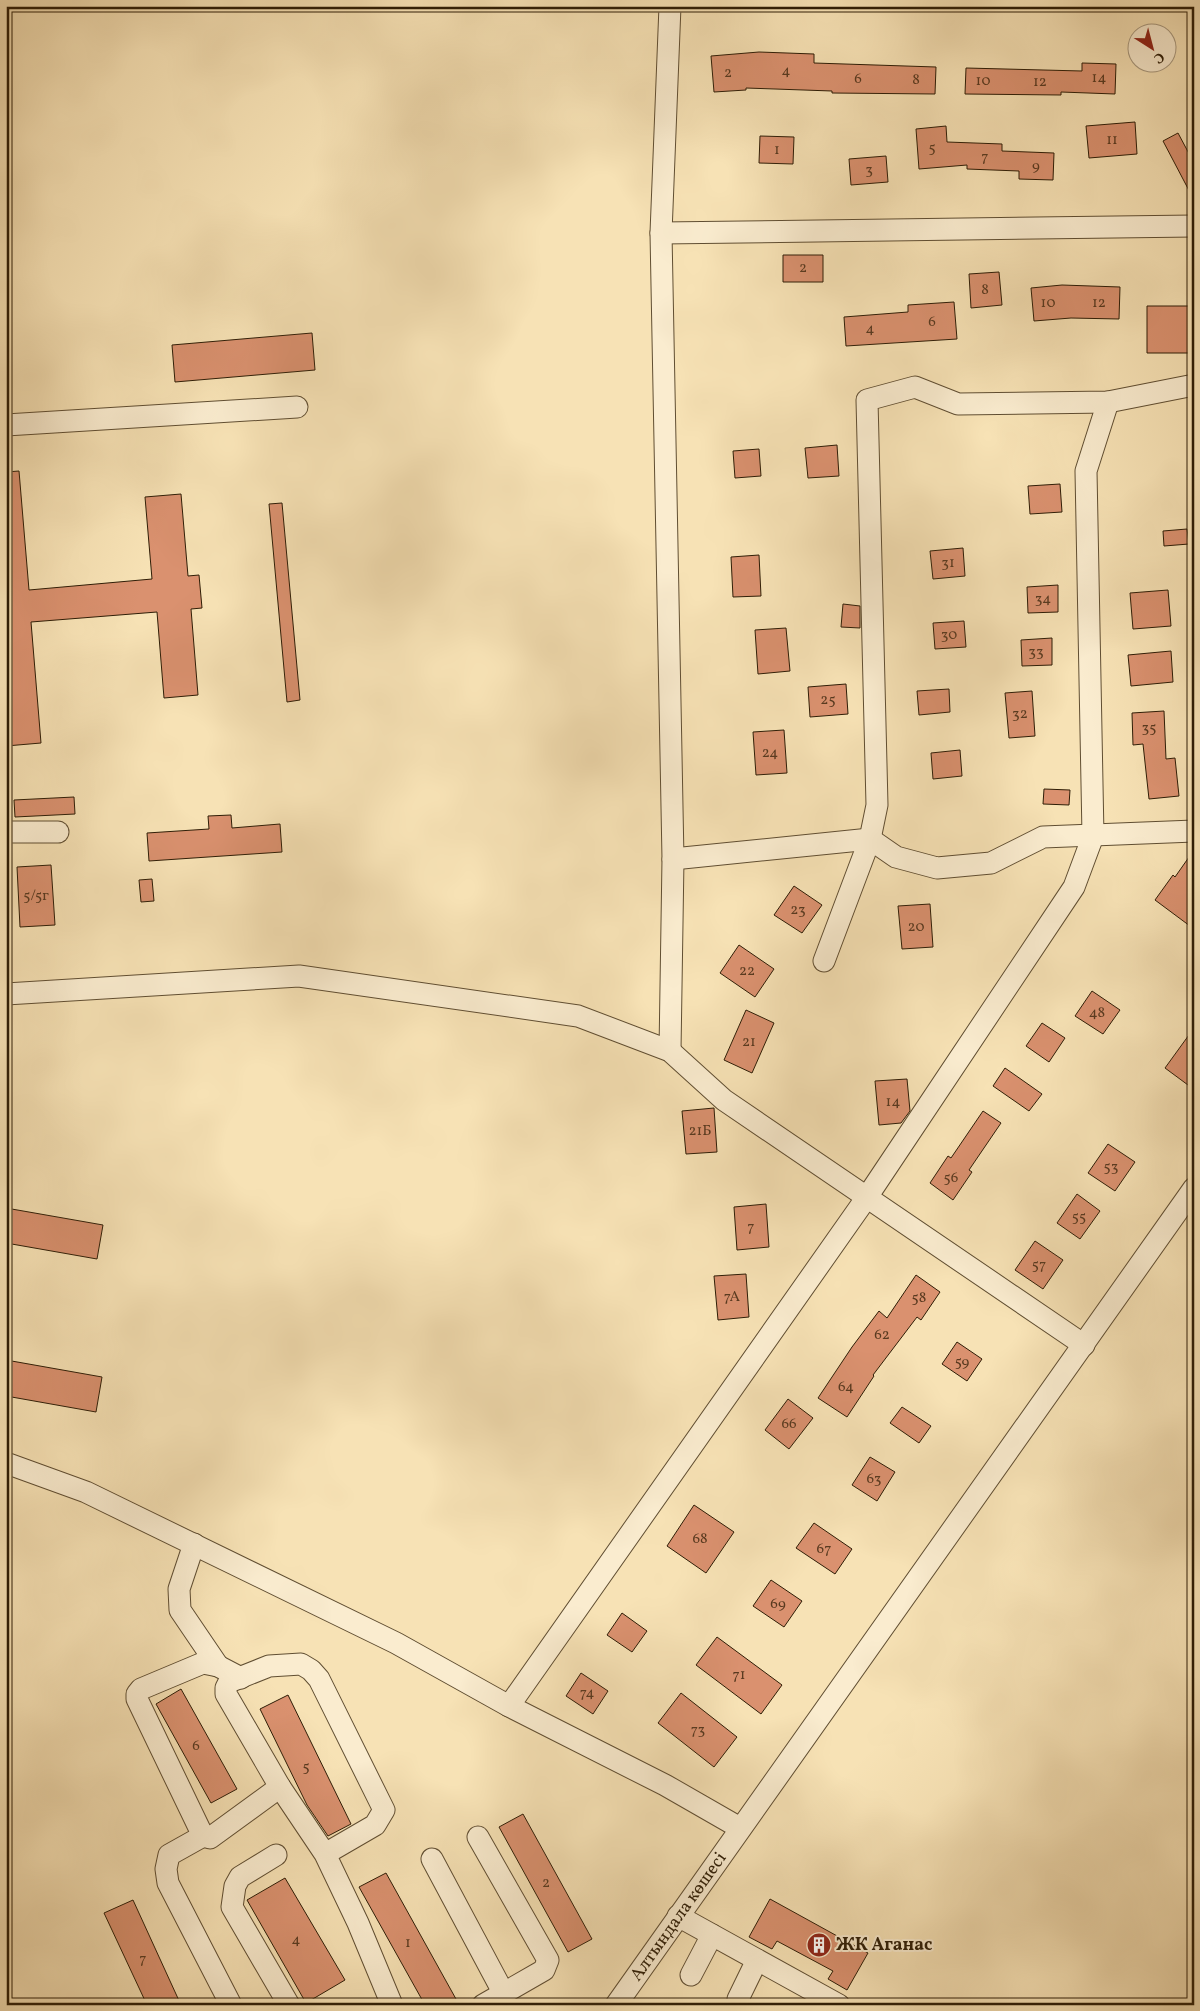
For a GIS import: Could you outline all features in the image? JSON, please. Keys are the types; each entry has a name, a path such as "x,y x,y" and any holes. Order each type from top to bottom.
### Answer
{"street":[{"path":"670,6 661,233 673,859 670,1051"},
{"path":"661,233 1194,226"},
{"path":"824,961 870,839 877,805 867,400 914,387 958,404 1108,402 1194,385"},
{"path":"509,1706 867,1197 1074,887 1094,836 1086,471 1108,402"},
{"path":"6,425 297,407"},
{"path":"673,859 870,839 896,857 937,868 991,863 1043,837 1194,831"},
{"path":"6,832 58,832"},
{"path":"6,994 299,976 578,1016 670,1051 724,1100 1084,1345"},
{"name":"Алтындала көшесі","path":"616,2005 1194,1188"},
{"path":"6,1463 86,1492 396,1643 509,1706 665,1786 740,1828"},
{"path":"194,1544 179,1589 180,1610 218,1666"},
{"path":"203,1836 137,1699 137,1694 141,1689 203,1663 218,1666 241,1678"},
{"path":"325,1854 376,1825 384,1810 319,1680 311,1670 300,1664 269,1666 229,1682 226,1694 280,1787 325,1854 358,1923 392,2005"},
{"path":"231,2005 168,1883 166,1869 169,1855 203,1836 210,1838 280,1787"},
{"path":"478,1837 548,1960 544,1970 483,2005"},
{"path":"276,1855 240,1877 235,1886 232,1906 289,2005"},
{"path":"432,1859 503,1992"},
{"path":"678,1916 839,2005"},
{"path":"691,1975 712,1935"},
{"path":"738,1999 757,1960"}],"building":[{"path":"759,52 814,54 814,63 936,67 935,94 832,93 832,91 746,88 746,90 714,92 711,56"},
{"path":"1082,63 1116,64 1115,94 1061,92 1061,95 965,94 966,68 1082,71"},
{"path":"1135,122 1137,154 1089,158 1086,126"},
{"path":"946,126 947,142 1002,144 1002,151 1054,153 1053,180 1019,179 1019,171 967,169 967,165 919,169 916,129"},
{"path":"1178,133 1194,163 1194,200 1163,141"},
{"path":"760,136 794,137 793,164 759,163"},
{"path":"886,156 888,182 851,185 849,159"},
{"path":"783,255 823,255 823,282 783,282"},
{"path":"999,272 1002,305 971,308 969,274"},
{"path":"1062,285 1120,287 1119,319 1071,318 1034,321 1031,288"},
{"path":"954,302 957,339 846,346 844,317 908,312 908,305"},
{"path":"1147,306 1190,306 1190,353 1147,353"},
{"path":"312,333 315,370 175,382 172,345"},
{"path":"837,445 839,476 808,478 805,448"},
{"path":"759,449 761,476 735,478 733,451"},
{"path":"19,471 29,590 152,579 145,497 181,494 188,576 199,575 202,608 191,609 198,695 164,698 157,612 31,622 41,743 6,746 6,472"},
{"path":"1060,484 1062,512 1030,514 1028,486"},
{"path":"282,503 300,700 287,702 269,504"},
{"path":"1187,529 1189,544 1164,546 1163,531"},
{"path":"963,548 965,576 933,579 930,551"},
{"path":"759,555 761,596 733,597 731,557"},
{"path":"1058,585 1058,612 1028,613 1027,587"},
{"path":"1168,590 1171,626 1133,629 1130,593"},
{"path":"843,604 860,606 860,628 841,627"},
{"path":"964,621 966,647 935,649 933,623"},
{"path":"786,628 790,671 758,674 755,630"},
{"path":"1052,638 1052,665 1022,666 1021,640"},
{"path":"1171,651 1173,682 1131,686 1128,655"},
{"path":"846,684 848,714 810,717 808,687"},
{"path":"949,689 950,712 919,715 917,691"},
{"path":"1032,691 1035,736 1009,738 1005,693"},
{"path":"1164,711 1166,759 1175,758 1179,796 1149,799 1143,744 1133,745 1132,713"},
{"path":"784,730 787,773 756,775 753,732"},
{"path":"960,750 962,776 933,779 931,753"},
{"path":"1044,789 1070,790 1069,805 1043,804"},
{"path":"74,797 75,814 15,817 14,800"},
{"path":"231,815 232,828 280,824 282,852 149,861 147,833 209,829 208,816"},
{"path":"1194,850 1194,929 1155,900 1173,875 1175,877"},
{"path":"51,865 55,925 20,927 17,867"},
{"path":"152,879 154,901 141,902 139,880"},
{"path":"794,886 822,905 802,933 774,915"},
{"path":"930,904 933,947 902,949 898,906"},
{"path":"739,945 774,969 755,997 720,973"},
{"path":"1092,991 1120,1010 1103,1034 1075,1016"},
{"path":"746,1010 774,1023 752,1073 724,1060"},
{"path":"1042,1023 1065,1038 1049,1062 1026,1046"},
{"path":"1194,1028 1194,1077 1188,1085 1165,1068"},
{"path":"1005,1068 1042,1094 1029,1111 993,1086"},
{"path":"907,1079 910,1111 901,1123 879,1125 875,1081"},
{"path":"714,1108 717,1152 686,1154 682,1111"},
{"path":"983,1111 1001,1123 969,1170 972,1172 953,1200 930,1183 948,1156 951,1158"},
{"path":"1108,1144 1135,1162 1115,1191 1088,1173"},
{"path":"1077,1194 1100,1211 1080,1239 1057,1223"},
{"path":"766,1204 769,1247 737,1250 734,1207"},
{"path":"6,1208 103,1225 97,1259 6,1243"},
{"path":"1035,1241 1063,1260 1043,1289 1015,1270"},
{"path":"746,1274 749,1317 718,1320 714,1276"},
{"path":"916,1275 940,1292 921,1320 917,1317 873,1375 847,1417 818,1398 879,1311 887,1318"},
{"path":"957,1342 982,1359 967,1381 942,1364"},
{"path":"6,1360 102,1377 96,1412 6,1396"},
{"path":"788,1399 813,1418 789,1449 765,1430"},
{"path":"902,1407 931,1426 919,1443 890,1423"},
{"path":"870,1457 895,1472 877,1501 852,1485"},
{"path":"694,1505 734,1532 706,1573 667,1546"},
{"path":"814,1523 852,1549 835,1574 796,1548"},
{"path":"771,1580 802,1601 784,1627 753,1606"},
{"path":"622,1613 647,1631 632,1652 607,1635"},
{"path":"717,1637 782,1685 761,1714 696,1665"},
{"path":"581,1673 608,1691 593,1714 566,1696"},
{"path":"181,1689 237,1789 211,1803 156,1704"},
{"path":"681,1693 737,1737 714,1767 658,1723"},
{"path":"288,1695 351,1824 328,1836 307,1805 260,1709"},
{"path":"523,1814 592,1939 568,1952 499,1827"},
{"path":"386,1873 456,1999 445,2005 425,2005 359,1887"},
{"path":"285,1878 345,1980 306,2003 247,1900"},
{"name":"ЖК Аганас","path":"770,1899 868,1953 847,1990 828,1979 833,1971 777,1941 772,1949 749,1937"},
{"path":"133,1900 181,2005 147,2005 104,1913"}],"place":[{"name":"ЖК Аганас","path":"819,1945"}]}
